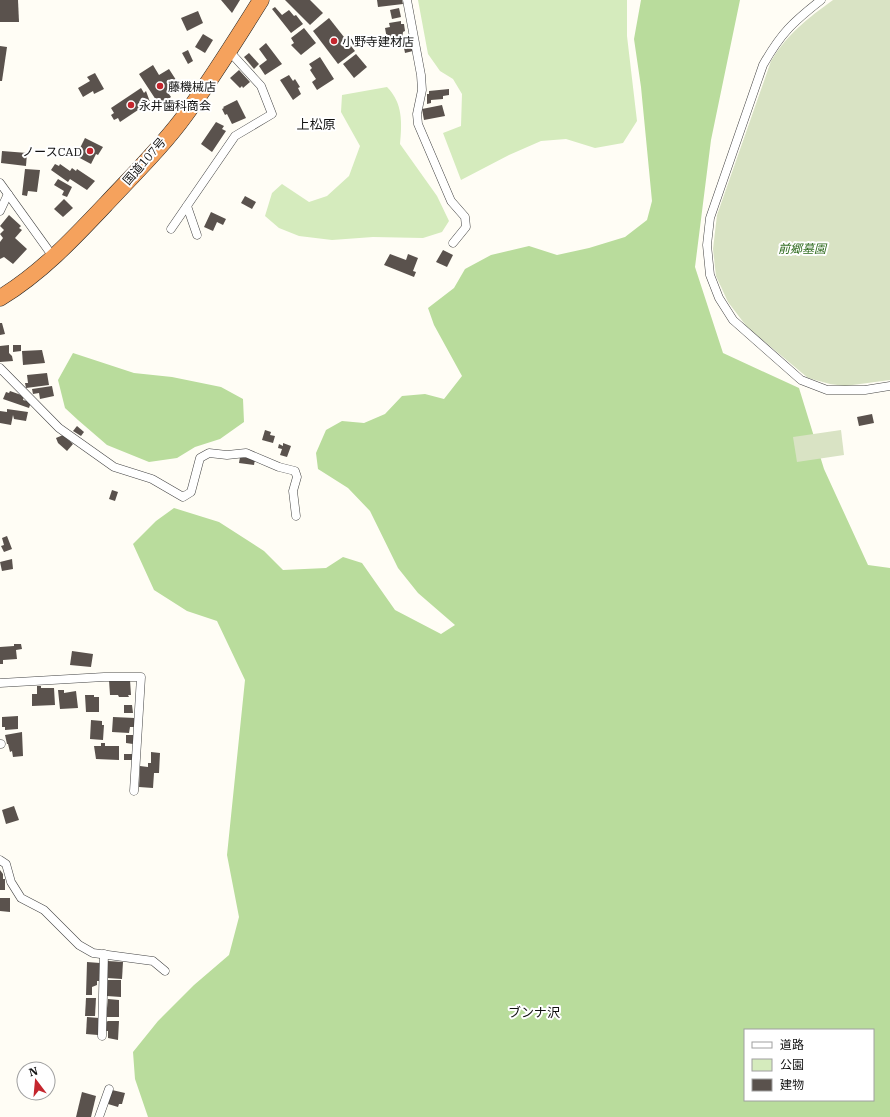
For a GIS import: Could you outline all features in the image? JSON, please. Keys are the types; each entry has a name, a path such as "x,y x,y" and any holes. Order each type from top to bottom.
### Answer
{"highway":[{"name":"国道107号","path":"0,298 17,288 54,258 138,169 186,114 229,51 261,0"}],"street":[{"path":"407,0 421,75 422,90 418,124 451,201 465,218 466,227 453,243"},
{"path":"821,0 792,23 776,42 763,65 710,218 707,245 710,275 719,298 733,320 801,380 827,390 865,390 890,386"},
{"path":"171,229 235,136 272,114 261,86 229,51"},
{"path":"0,183 54,258"},
{"path":"0,211 8,194"},
{"path":"187,206 197,235"},
{"path":"0,368 59,428 114,468 152,479 183,497 191,492 200,458 209,453 227,455 246,453 279,467 295,471 297,476 293,491 296,516"},
{"path":"0,683 104,677 141,677 134,791"},
{"path":"0,860 6,864 11,882 21,898 44,910 79,945 94,953 153,961 165,971"},
{"path":"102,1036 104,954"},
{"path":"100,1117 109,1089"}],"green space":[{"path":"418,0 627,0 627,36 637,121 623,143 595,148 566,139 541,141 509,155 461,180 443,133 461,126 462,94 453,79 440,71 428,54"},
{"path":"641,0 740,0 711,140 695,267 723,353 799,388 824,469 868,565 890,568 890,1117 148,1117 135,1079 133,1052 158,1021 194,985 229,955 239,917 227,855 245,680 217,621 187,611 154,590 133,544 156,521 174,508 219,522 264,551 283,570 326,568 343,557 362,563 395,610 441,634 455,625 418,593 398,568 370,511 348,488 318,469 316,453 326,430 342,421 364,423 385,414 402,396 425,394 444,399 462,376 434,325 428,308 454,288 465,269 491,255 529,246 557,255 589,248 625,237 647,220 652,201 641,87 634,39"},
{"name":"前郷墓園","path":"833,0 890,0 890,380 845,386 830,384 808,378 747,327 728,302 716,276 713,249 717,215 771,61 791,34"},
{"path":"387,87 392,93 399,107 401,121 400,144 437,196 449,221 442,232 423,238 373,237 332,240 299,236 279,228 265,216 272,193 282,184 309,202 327,196 349,176 360,146 341,112 342,95"},
{"path":"73,353 134,373 172,377 221,387 243,399 244,422 220,439 195,447 177,458 149,462 107,445 65,408 58,380"},
{"path":"841,430 844,455 797,462 793,437"}],"building":[{"path":"0,0 18,0 19,22 0,22"},
{"path":"221,0 240,0 232,13"},
{"path":"285,0 310,0 323,13 310,25"},
{"path":"377,0 402,0 403,4 378,7"},
{"path":"275,7 282,15 289,10 294,16 296,15 303,24 291,33 272,9"},
{"path":"399,8 401,17 392,19 390,10"},
{"path":"198,11 203,23 187,31 181,18"},
{"name":"小野寺建材店","path":"329,18 355,51 338,64 313,31"},
{"path":"401,21 401,24 404,24 405,31 403,32 402,40 393,42 392,38 387,39 385,28 390,27 389,23"},
{"path":"304,28 316,43 301,55 291,45 294,43 291,38"},
{"path":"203,34 213,40 205,53 195,47"},
{"path":"410,41 413,51 405,53 403,43"},
{"path":"266,43 282,64 265,75 259,66 267,60 259,49"},
{"path":"0,46 7,47 2,81 0,81"},
{"path":"188,50 193,61 188,64 182,53"},
{"path":"249,53 259,64 254,69 244,57"},
{"path":"356,54 367,67 354,78 343,64"},
{"path":"320,57 334,79 317,90 312,82 316,79 310,70 312,68 309,64"},
{"name":"藤機械店","path":"153,65 159,75 169,69 178,83 170,89 172,93 169,94 171,97 163,103 161,101 158,103 139,74"},
{"path":"239,70 250,82 243,88 242,86 240,88 230,78"},
{"path":"95,73 104,89 94,94 93,91 83,97 78,88 90,81 87,77"},
{"path":"289,75 293,81 295,79 300,87 298,88 301,94 293,100 280,80"},
{"name":"永井歯科商会","path":"141,88 144,93 146,91 150,102 120,122 118,118 114,120 111,115 114,113 111,108"},
{"path":"449,89 449,95 443,96 443,99 431,100 431,103 427,104 427,94 429,94 429,91"},
{"path":"237,100 246,118 232,124 227,114 225,115 222,109 224,108 223,107"},
{"path":"442,105 445,116 424,120 422,109"},
{"path":"216,122 224,126 222,129 226,131 212,152 201,144"},
{"name":"ノースCAD","path":"85,138 103,147 98,155 96,154 91,164 76,156"},
{"path":"2,151 27,153 26,166 1,163"},
{"path":"55,164 59,166 60,164 70,171 72,168 76,171 77,169 95,181 87,190 70,179 68,182 51,170"},
{"path":"25,169 40,170 37,192 28,191 27,196 22,195"},
{"path":"58,179 72,187 67,197 62,195 64,191 54,185"},
{"path":"245,196 256,202 252,209 241,203"},
{"path":"64,199 73,208 63,217 54,209"},
{"path":"211,212 226,219 223,225 217,222 213,231 204,227"},
{"path":"9,215 21,226 19,228 22,230 15,238 27,249 13,264 4,257 0,259 0,242 3,238 0,234 4,230 0,226"},
{"path":"443,250 453,255 447,267 436,262"},
{"path":"390,254 406,260 408,254 418,258 413,271 416,272 414,277 384,265"},
{"path":"0,323 2,323 5,334 0,335"},
{"path":"9,345 9,353 12,356 13,361 0,362 0,346"},
{"path":"13,345 21,345 21,351 13,352"},
{"path":"42,350 45,363 23,365 22,351"},
{"path":"47,373 49,385 26,388 25,383 28,383 27,375"},
{"path":"52,386 54,396 40,399 39,393 33,394 32,389"},
{"path":"10,391 24,396 23,400 31,402 29,408 3,399 6,392 9,393"},
{"path":"7,409 28,412 26,421 14,419 13,415 11,425 0,423 0,411 7,412"},
{"path":"872,414 874,423 859,426 857,417"},
{"path":"77,426 84,432 81,436 73,431"},
{"path":"265,430 271,432 270,435 275,436 273,443 262,440"},
{"path":"63,435 73,444 67,451 58,443 56,438"},
{"path":"283,443 291,446 287,457 280,455 282,449 278,448 279,444 283,446"},
{"path":"240,457 255,459 254,465 239,463"},
{"path":"112,490 118,492 115,501 109,499"},
{"path":"7,536 12,549 4,552 1,546 4,545 2,538"},
{"path":"12,559 13,569 2,571 0,562"},
{"path":"14,644 21,644 22,649 16,650 17,659 3,660 3,664 0,664 0,647 14,646"},
{"path":"72,651 93,654 91,667 70,665"},
{"path":"109,680 130,680 131,695 128,695 129,697 119,697 118,695 110,695"},
{"path":"37,686 41,686 41,688 54,688 55,705 32,706 32,694 37,694"},
{"path":"58,690 64,690 64,693 76,691 78,708 60,709"},
{"path":"85,695 94,695 94,697 99,697 99,712 86,712"},
{"path":"124,705 132,705 133,713 124,713"},
{"path":"18,716 18,729 5,730 5,727 2,727 2,717"},
{"path":"113,717 135,718 134,727 130,727 129,733 112,732"},
{"path":"91,720 102,721 102,725 104,725 103,740 90,739"},
{"path":"22,732 23,756 13,757 5,735"},
{"path":"126,735 133,735 133,744 126,743"},
{"path":"101,743 105,743 105,746 119,746 119,760 96,759 94,746 101,746"},
{"path":"151,752 160,753 159,773 154,773 153,788 139,787 140,766 148,767 148,763 151,763"},
{"path":"124,754 132,754 132,760 124,760"},
{"path":"14,806 19,820 6,824 2,810"},
{"path":"0,870 3,874 3,879 5,879 5,890 0,890"},
{"path":"0,898 10,898 10,912 0,911"},
{"path":"108,961 123,962 122,979 107,978"},
{"path":"87,962 100,963 100,981 97,981 97,985 92,987 92,995 86,995"},
{"path":"107,980 121,980 121,997 107,996"},
{"path":"86,998 96,998 95,1016 85,1016"},
{"path":"108,999 119,1000 119,1017 106,1017"},
{"path":"87,1017 99,1018 98,1035 86,1034"},
{"path":"119,1021 118,1040 108,1038 106,1022"},
{"path":"112,1090 125,1093 122,1104 119,1104 118,1107 108,1104"},
{"path":"82,1092 96,1096 91,1117 76,1117"}],"place":[{"name":"小野寺建材店","path":"334,41"},
{"name":"藤機械店","path":"160,86"},
{"name":"永井歯科商会","path":"131,105"},
{"name":"ノースCAD","path":"90,151"}],"district":[{"name":"上松原","path":"316,124"},
{"name":"ブンナ沢","path":"534,1012"}]}
